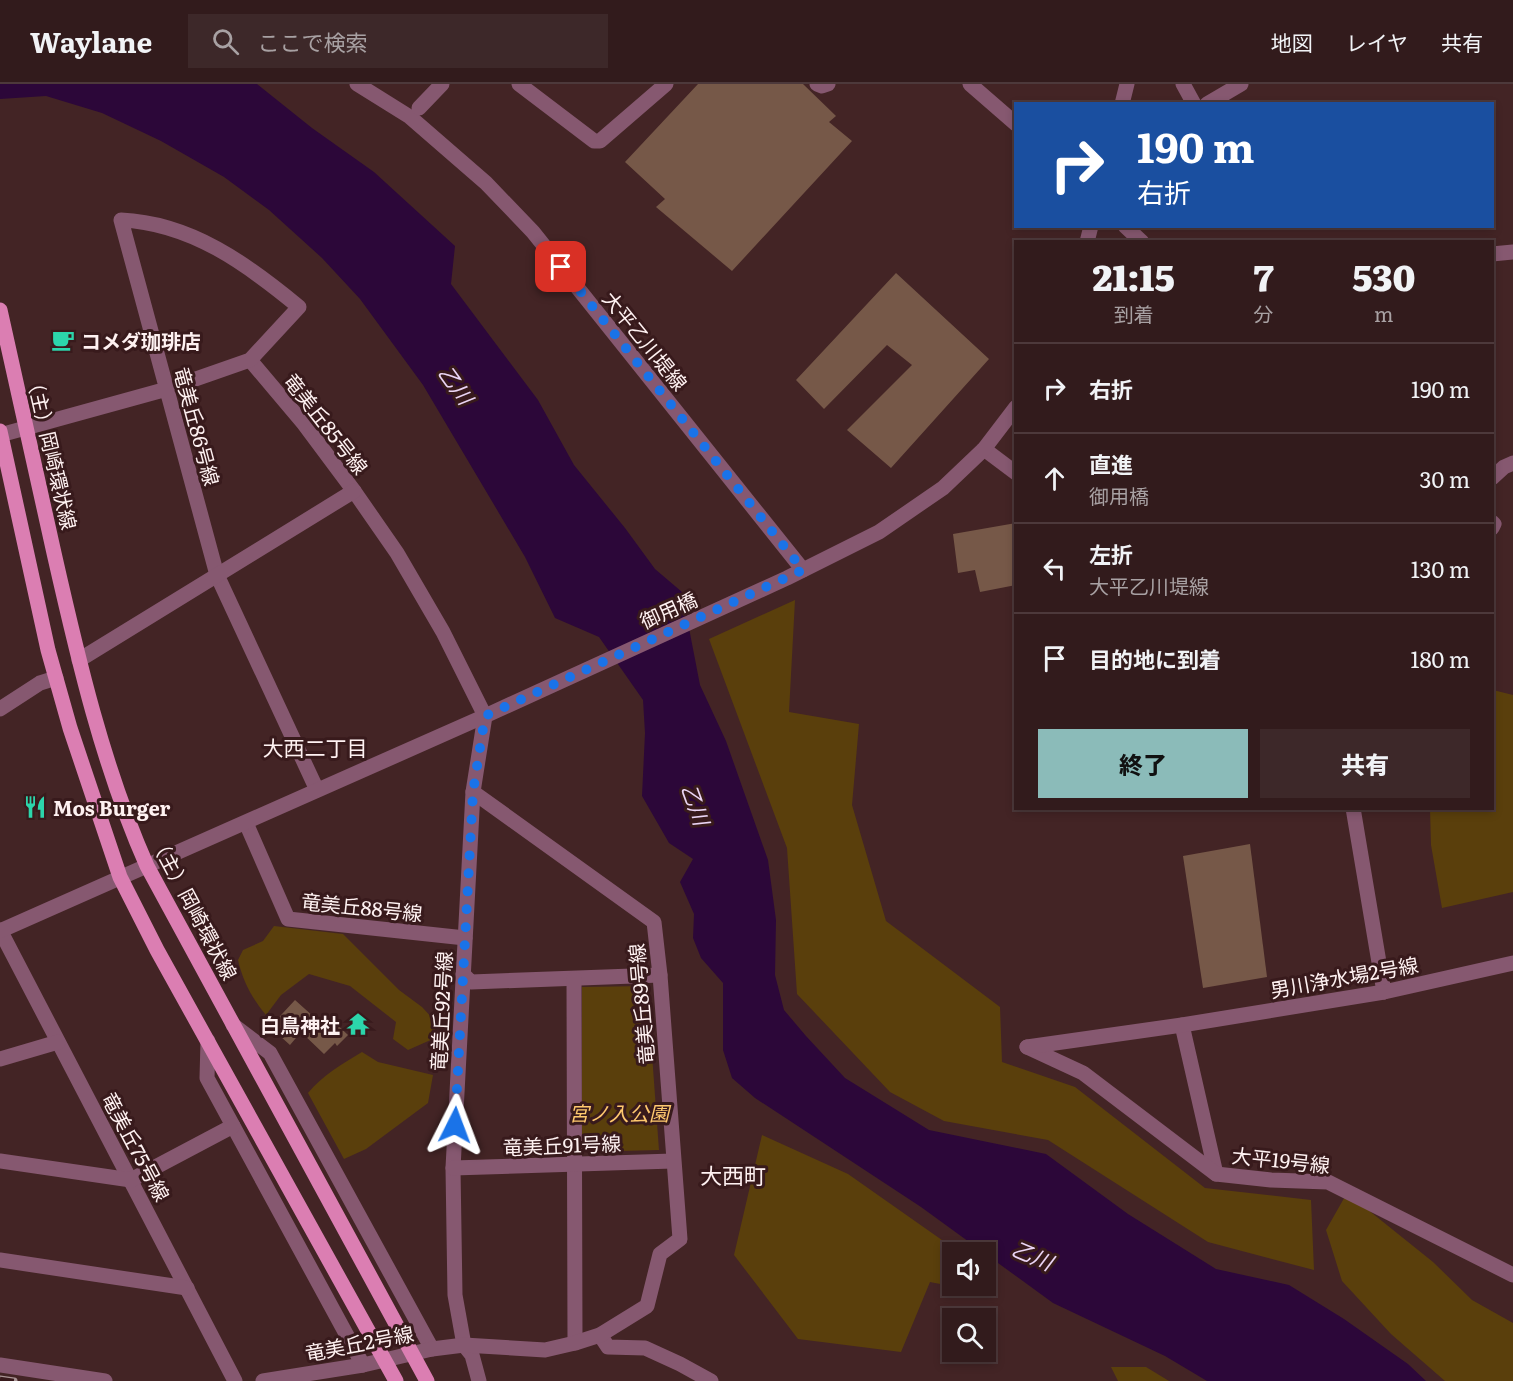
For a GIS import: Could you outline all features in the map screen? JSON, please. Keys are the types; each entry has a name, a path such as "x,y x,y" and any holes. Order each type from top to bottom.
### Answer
{"main road":[{"name":"（主）岡崎環状線","path":"0,310 79,660 102,742 132,831 147,866 427,1381"},
{"path":"0,433 48,650 70,728 120,877 139,916 396,1381"}],"street":[{"name":"大平乙川堤線","path":"357,84 410,117 486,183 533,232 803,570"},
{"path":"419,108 442,84"},
{"path":"519,84 594,141 600,141 666,84"},
{"path":"817,84 822,86 828,84"},
{"path":"970,84 1014,122"},
{"path":"1122,102 1127,84"},
{"path":"1183,84 1193,102"},
{"path":"1210,102 1241,84"},
{"name":"竜美丘86号線","path":"250,360 299,307 237,258 200,238 144,221 121,220 217,575 317,790"},
{"path":"1127,228 1140,240"},
{"path":"1494,254 1513,252"},
{"path":"0,433 167,389 250,360"},
{"name":"竜美丘85号線","path":"250,360 304,424 397,553 443,632 485,716"},
{"name":"御用橋","path":"0,931 485,716 803,570 879,532 943,488 984,449 1014,409"},
{"path":"984,449 1014,472"},
{"path":"1494,476 1504,467 1513,463"},
{"path":"79,660 354,491"},
{"path":"0,709 40,683 56,678"},
{"name":"竜美丘92号線","path":"479,1381 472,1355 464,1345 455,1295 453,1168 473,792 485,716"},
{"name":"竜美丘89号線","path":"473,792 654,922 680,1239 660,1254 647,1306 600,1335"},
{"path":"1353,810 1384,992"},
{"name":"竜美丘88号線","path":"246,823 288,919 465,938"},
{"name":"竜美丘75号線","path":"0,931 235,1381"},
{"name":"男川浄水場2号線","path":"1027,1047 1182,1025 1384,992 1513,963"},
{"path":"463,974 471,982 660,975"},
{"path":"574,979 575,1343"},
{"path":"233,1025 270,1053 432,1349"},
{"path":"1182,1025 1216,1174"},
{"path":"208,1041 207,1078 363,1365"},
{"path":"0,1059 58,1042"},
{"name":"大平19号線","path":"1027,1047 1083,1073 1216,1174 1271,1180 1328,1182 1513,1275"},
{"path":"0,1161 131,1180 232,1126"},
{"name":"竜美丘91号線","path":"453,1168 674,1161"},
{"path":"0,1260 187,1288"},
{"path":"600,1335 608,1347 645,1348 711,1381"},
{"name":"竜美丘2号線","path":"263,1381 363,1365 432,1349 464,1345 545,1350 600,1335"},
{"path":"0,1365 105,1381"}],"green space":[{"path":"795,600 789,712 859,724 852,805 886,921 1000,1007 1002,1062 1075,1087 1205,1188 1311,1200 1314,1270 1208,1242 1048,1140 944,1121 890,1092 797,994 787,848 709,639"},
{"path":"1494,690 1513,695 1513,892 1442,908 1431,845 1430,810 1494,810"},
{"path":"274,926 343,934 399,990 422,1007 435,1021 435,1038 408,1050 393,1039 396,1022 350,986 309,974 281,995 266,1015 249,989 238,960 243,950 263,941"},
{"name":"宮ノ入公園","path":"647,986 659,1150 582,1152 582,987"},
{"path":"362,1052 378,1062 433,1075 428,1103 366,1149 344,1159 308,1093 326,1075"},
{"path":"762,1135 848,1174 945,1242 942,1242 942,1284 930,1282 901,1352 798,1339 734,1255"},
{"path":"1347,1193 1433,1262 1472,1300 1513,1323 1513,1381 1445,1381 1391,1334 1342,1281 1326,1230"},
{"path":"1111,1367 1146,1367 1169,1381 1118,1381"}],"water":[{"name":"乙川","path":"0,84 257,84 312,128 374,172 455,246 451,284 538,400 574,465 655,569 682,592 700,685 726,741 768,860 776,920 775,975 784,1010 806,1036 845,1078 929,1130 1046,1154 1128,1214 1216,1269 1289,1285 1344,1319 1408,1364 1426,1381 1207,1381 1165,1356 1053,1303 996,1262 996,1242 969,1242 921,1207 755,1098 732,1078 723,1050 723,983 701,958 693,938 694,914 680,882 693,859 669,843 642,796 645,733 643,700 599,637 555,618 525,557 423,385 360,299 322,258 269,210 224,177 161,141 102,113 46,96 0,99"}],"building":[{"path":"698,84 803,84 836,116 829,122 852,141 732,271 656,207 665,199 625,162"},
{"path":"896,273 989,359 891,468 847,430 912,365 887,345 824,409 796,380"},
{"path":"1014,523 1014,585 980,592 975,570 958,573 953,534"},
{"path":"1250,844 1267,977 1203,988 1183,856"},
{"path":"295,1000 324,1026 331,1019 348,1035 324,1054 301,1032 290,1045 270,1027"}],"railway":[{"path":"0,1379 14,1381"}],"place":[{"name":"コメダ珈琲店","path":"63,340"},
{"name":"Mos Burger","path":"35,807"},
{"name":"白鳥神社","path":"358,1024"}],"district":[{"name":"大西二丁目","path":"315,746"},
{"name":"大西町","path":"733,1174"}],"route":[{"path":"455,1125 473,792 485,716 803,570 561,267"}]}
